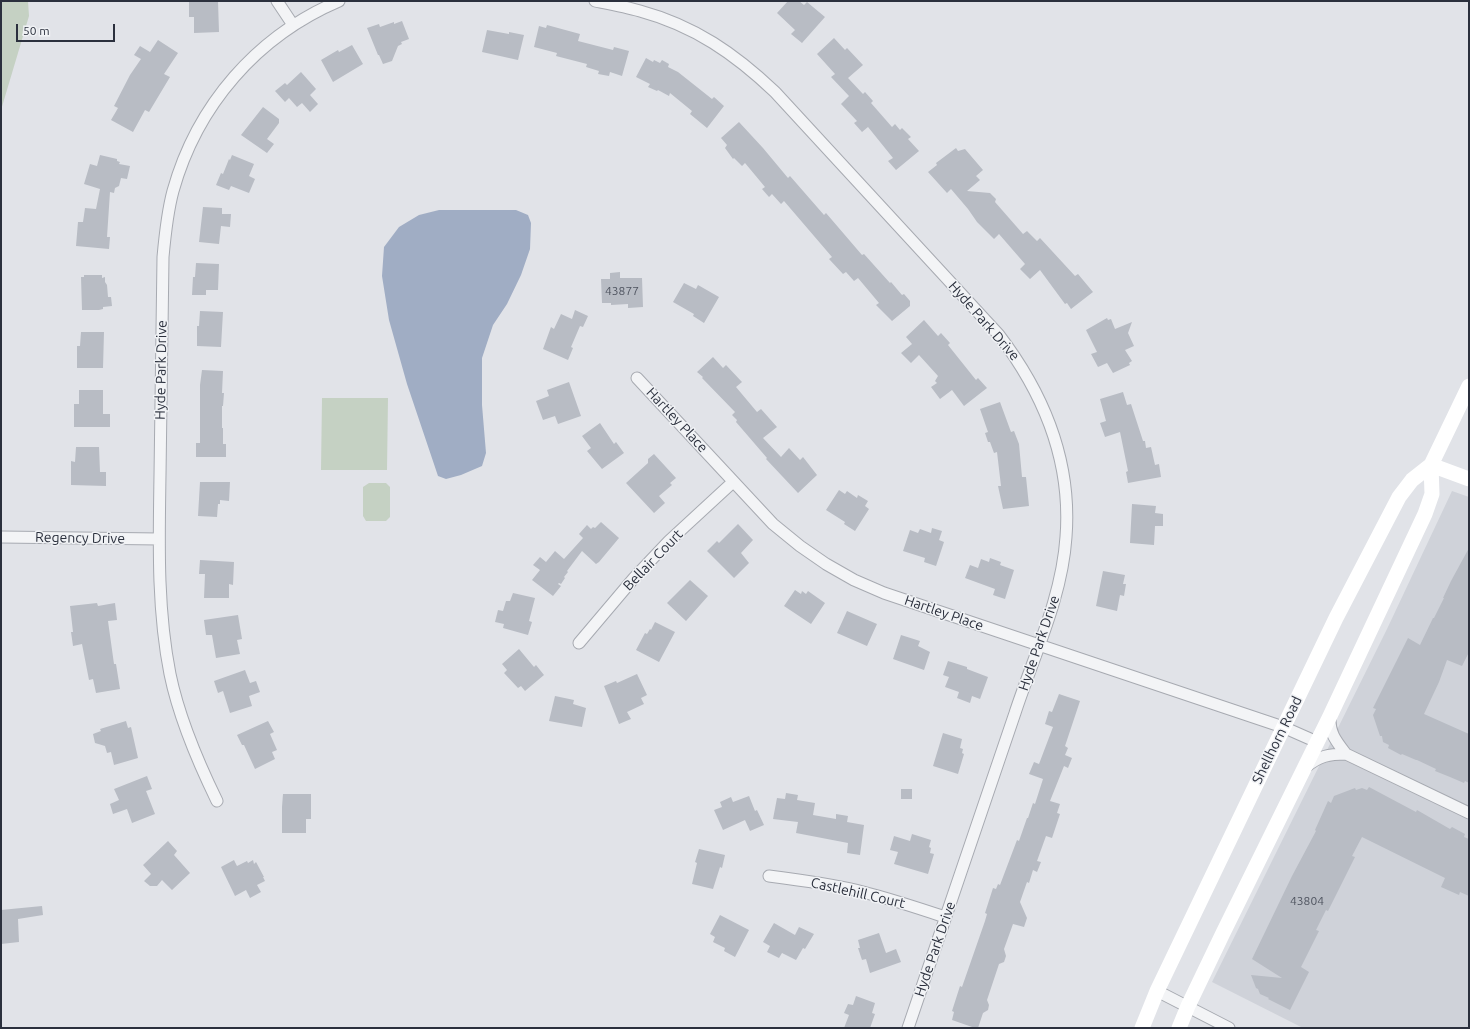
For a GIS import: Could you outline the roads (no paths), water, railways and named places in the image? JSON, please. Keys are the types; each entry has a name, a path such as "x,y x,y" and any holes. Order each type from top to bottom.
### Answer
{"main road":[{"name":"Shellhorn Road","path":"1142,1028 1156,991 1336,618 1399,497 1412,480 1431,465 1469,386"},
{"name":"Shellhorn Road","path":"1179,1028 1188,1006 1330,716 1425,514 1432,494 1431,465"},
{"path":"1431,465 1469,479"}],"street":[{"path":"277,1 293,24"},
{"name":"Hyde Park Drive","path":"217,801 189,739 178,707 170,674 160,609 159,539 163,257 166,222 172,192 189,145 204,118 233,77 254,55 293,24 339,1"},
{"name":"Hyde Park Drive","path":"595,1 640,11 670,21 699,34 726,50 752,70 775,92 999,335 1017,359 1035,389 1048,417 1057,446 1063,475 1066,505 1066,536 1063,571 1056,596 908,1028"},
{"name":"Hartley Place","path":"638,378 773,524 800,546 826,564 854,580 884,593 1283,727 1317,742"},
{"name":"Bellair Court","path":"579,643 634,578 669,541 733,482"},
{"name":"Regency Drive","path":"1,538 159,539"},
{"path":"1330,716 1332,734 1346,754"},
{"path":"1304,770 1314,760 1321,757 1330,754 1346,754 1469,813"},
{"name":"Castlehill Court","path":"769,876 822,883 863,892 910,905 945,918"},
{"path":"1156,991 1229,1028"}],"water":[{"path":"439,210 516,210 528,215 531,223 530,249 521,275 507,304 493,325 482,358 482,405 486,453 482,466 461,475 446,479 438,476 407,384 389,320 382,276 384,247 399,227 419,215"}]}
